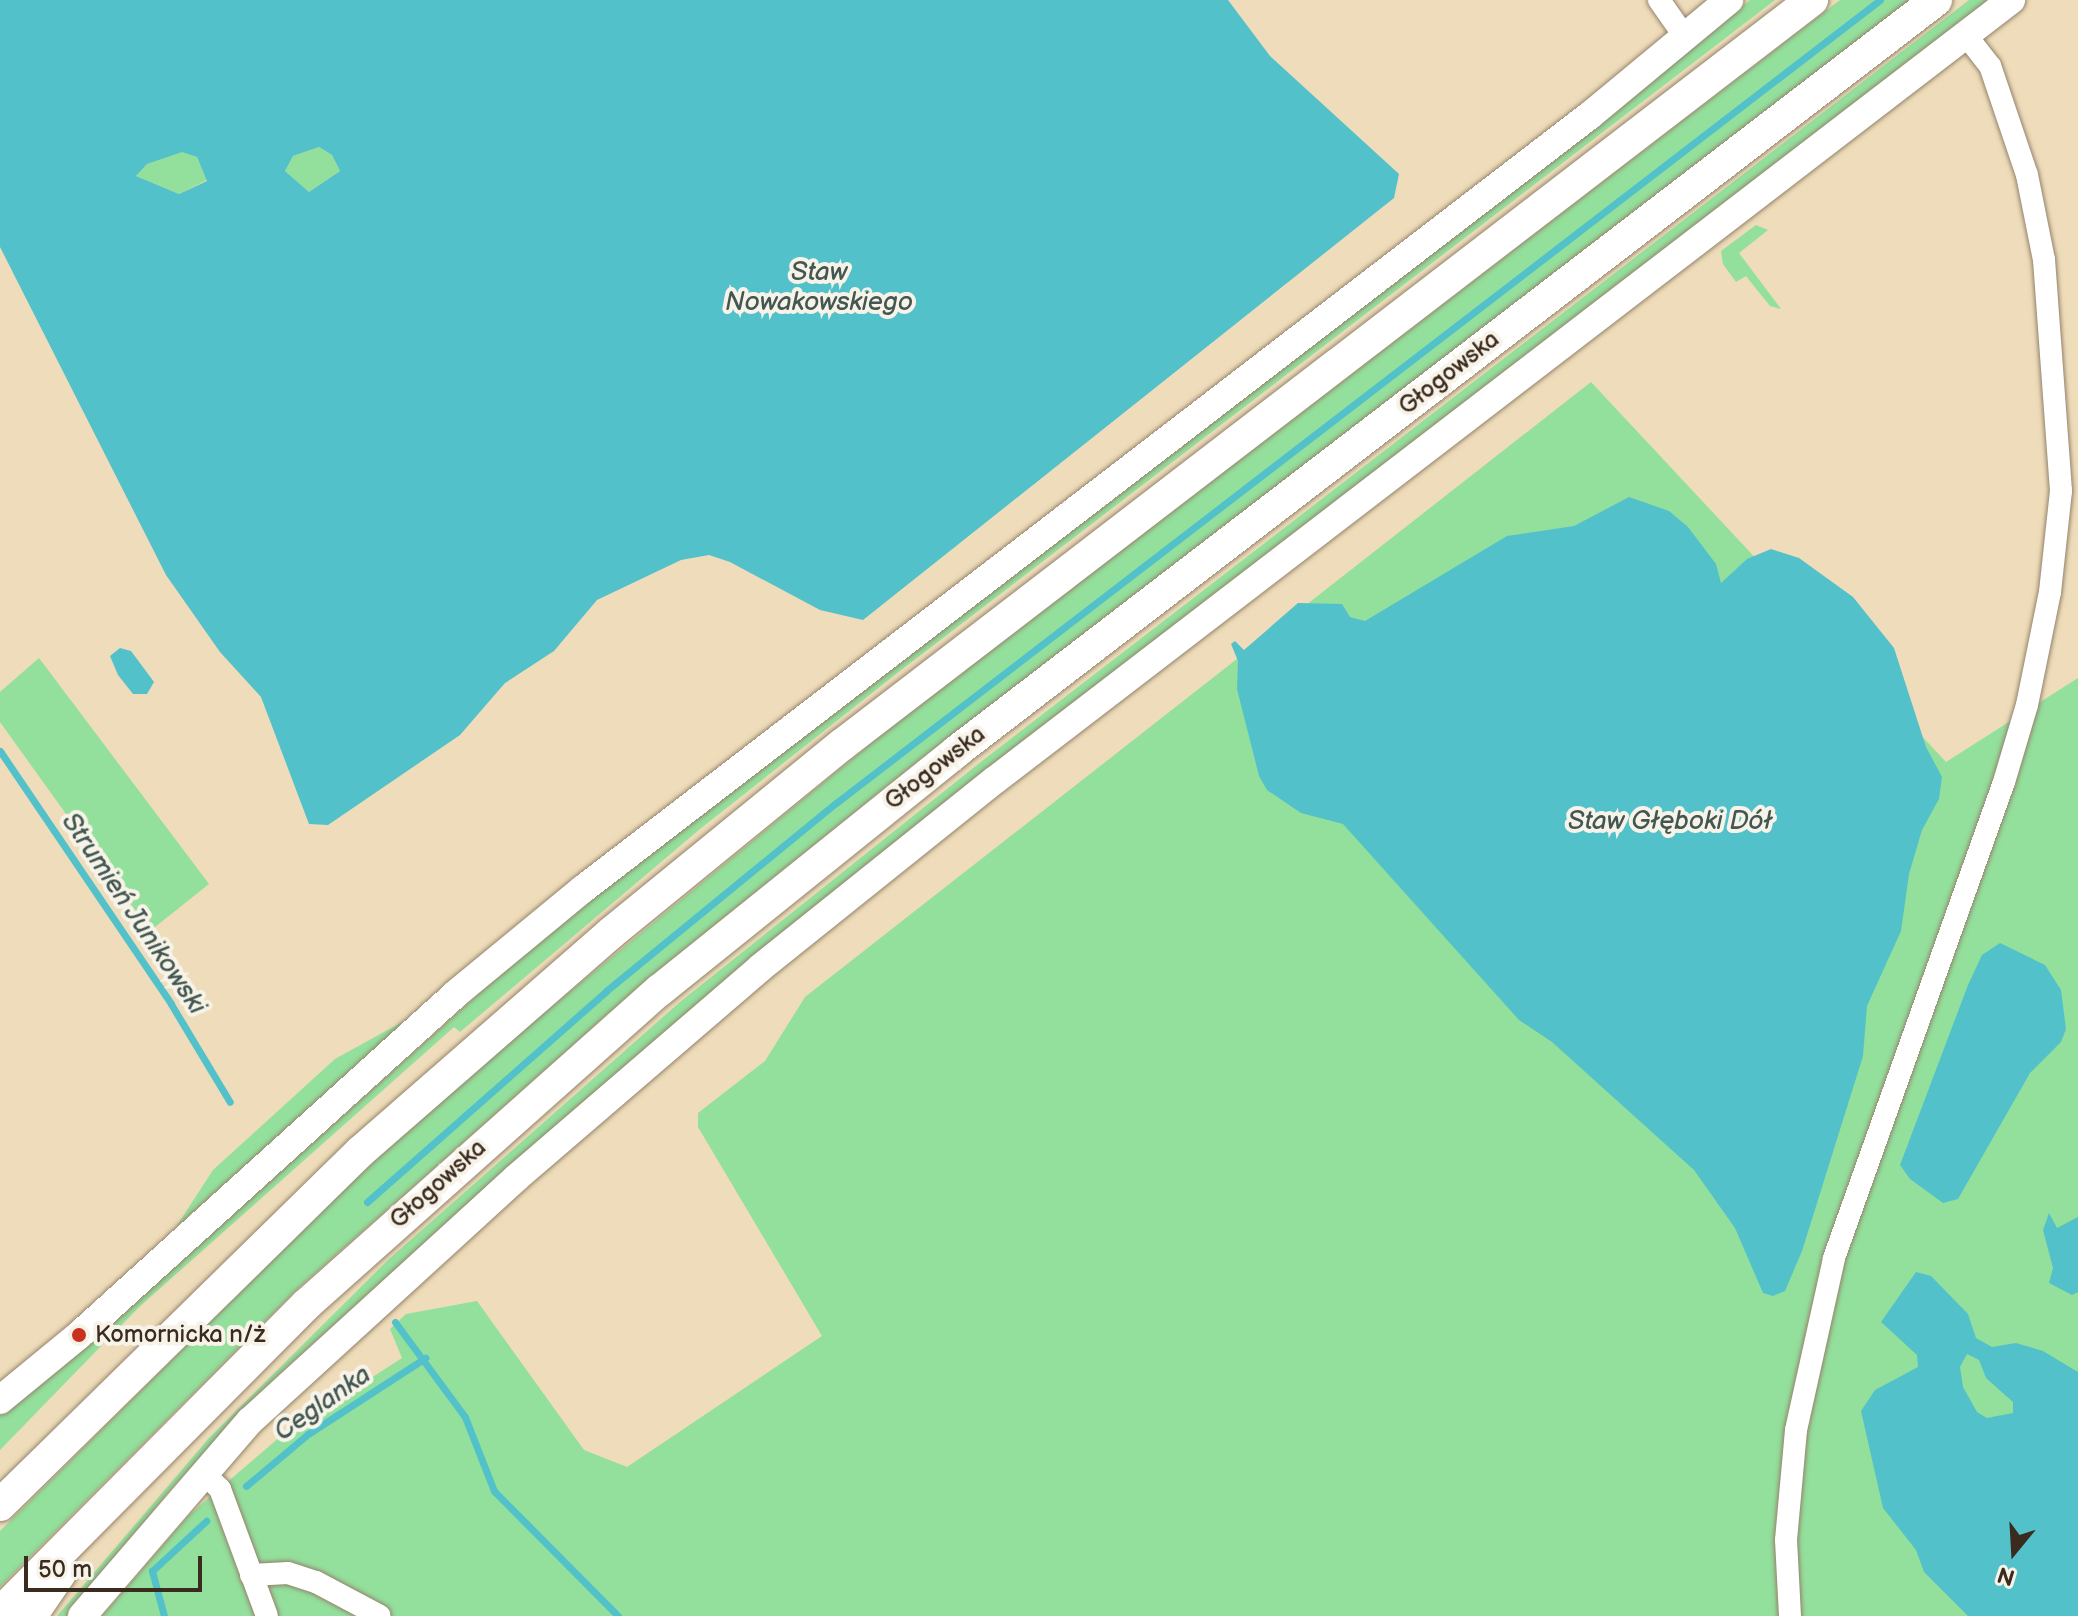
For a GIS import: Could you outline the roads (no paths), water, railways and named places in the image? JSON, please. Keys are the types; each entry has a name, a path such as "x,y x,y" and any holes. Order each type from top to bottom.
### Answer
{"main road":[{"path":"0,1505 360,1152 709,851 1812,0"},
{"name":"Głogowska","path":"0,1613 111,1499 410,1209 724,936 945,760 1936,0"},
{"path":"0,1496 37,1466"},
{"path":"31,1616 111,1499"}],"street":[{"path":"1659,0 1685,37"},
{"path":"0,1400 79,1335 458,992 583,889 1729,0"},
{"name":"Głogowska","path":"82,1616 260,1412 516,1178 860,886 2011,0"},
{"path":"1790,1616 1787,1517 1796,1430 1817,1327 1859,1176 2021,728 2069,496 2044,260 2027,175 1990,66 1966,35"},
{"path":"204,1474 220,1489 267,1616"},
{"path":"251,1575 288,1573 316,1582 380,1616"}],"water":[{"name":"Staw Nowakowskiego","path":"0,0 1228,0 1270,56 1399,174 1394,198 863,620 820,610 730,562 709,555 681,560 597,600 554,651 505,683 460,735 328,825 309,824 261,697 220,652 166,575 0,247","holes":["319,147 332,155 340,171 309,192 285,171 293,156","182,152 197,157 207,181 179,194 136,176 147,164"]},
{"name":"Staw Głęboki Dół","path":"1629,497 1669,511 1688,527 1716,564 1721,583 1747,559 1771,549 1799,558 1853,597 1894,648 1926,747 1942,777 1939,799 1922,830 1909,874 1901,931 1867,1006 1863,1056 1802,1251 1785,1291 1773,1296 1763,1293 1735,1228 1694,1170 1552,1042 1519,1020 1343,824 1301,813 1267,790 1259,776 1237,689 1238,661 1231,644 1235,641 1244,650 1298,603 1342,604 1350,617 1365,621 1507,536 1574,526"},
{"path":"120,648 131,651 154,682 147,694 133,694 118,675 110,656"},
{"path":"2000,943 2045,965 2061,990 2066,1029 2061,1042 2030,1073 1958,1199 1943,1203 1910,1179 1900,1165 1968,985 1982,955"},
{"path":"2049,1213 2057,1228 2078,1217 2078,1292 2072,1295 2049,1283 2053,1268 2043,1230"},
{"path":"1916,1272 1931,1276 1968,1314 1976,1338 1992,1347 2016,1343 2043,1351 2078,1372 2078,1616 1968,1616 1924,1572 1916,1550 1883,1508 1861,1411 1875,1390 1918,1367 1917,1355 1881,1322","holes":["1967,1354 1979,1360 1986,1378 2013,1402 2013,1413 1987,1418 1977,1412 1963,1387 1960,1367"]}],"waterway":[{"path":"367,1202 606,991 836,803 1880,0"},
{"name":"Strumień Junikowski","path":"0,751 171,1004 230,1102"},
{"name":"Strumień Junikowski","path":"395,1322 465,1417 494,1491 618,1616"},
{"name":"Ceglanka","path":"246,1486 308,1434 425,1358"},
{"name":"Ceglanka","path":"164,1616 152,1571 206,1521"}],"place":[{"name":"Komornicka n/ż","path":"79,1335"}]}
